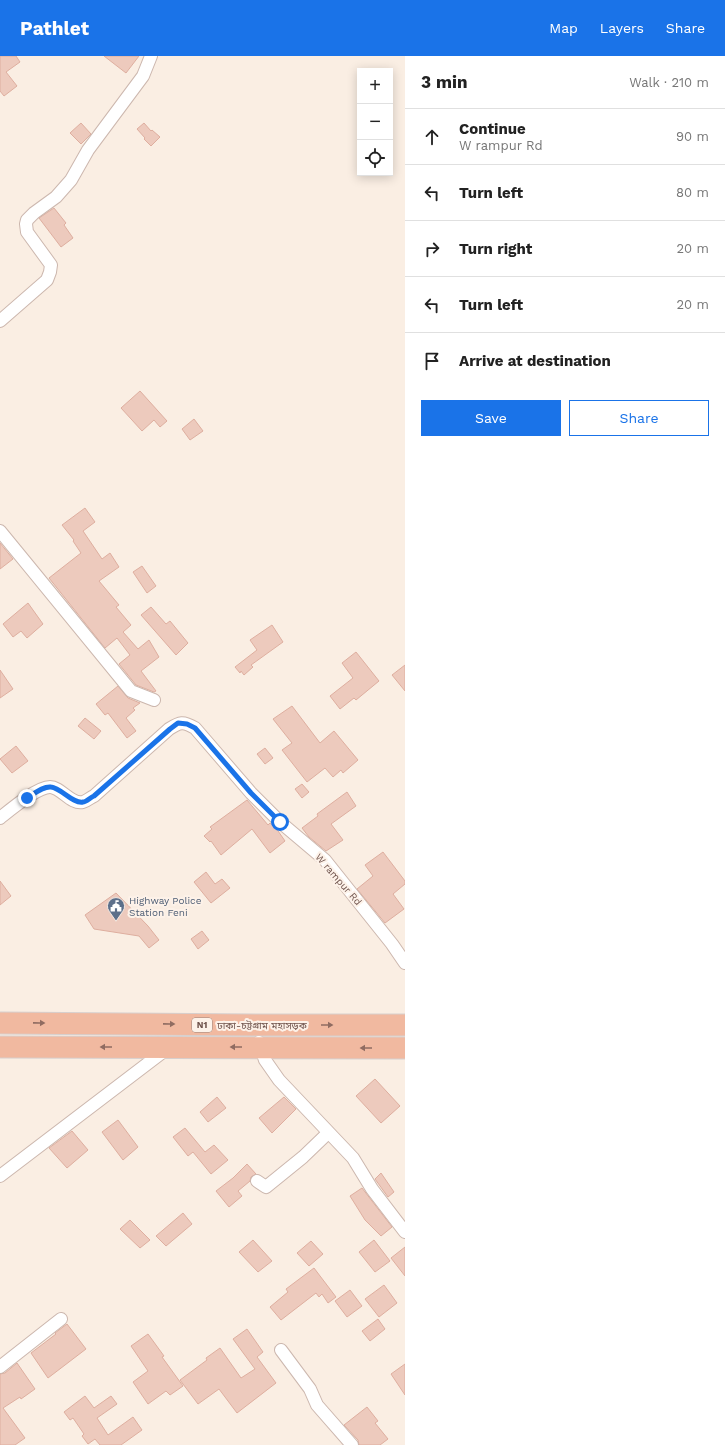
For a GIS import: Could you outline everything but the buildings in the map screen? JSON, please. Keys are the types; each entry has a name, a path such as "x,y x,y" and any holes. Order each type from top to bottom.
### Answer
{"highway":[{"name":"ঢাকা-চট্টগ্রাম মহাসড়ক","path":"0,1023 256,1026 405,1025"},
{"path":"0,1047 405,1048"}],"street":[{"path":"0,321 47,280 50,272 51,265 27,232 27,220 56,197 71,180 88,150 143,76 151,56"},
{"path":"0,531 131,691 154,700"},
{"name":"W rampur Rd","path":"0,818 27,798 43,789 50,787 60,791 76,801 83,802 94,796 170,729 178,723 187,724 195,728 251,793 280,822 325,860 392,944 405,963"},
{"path":"256,1026 260,1047 265,1060 279,1080 353,1158 372,1189 403,1225"},
{"path":"0,1176 168,1048"},
{"path":"257,1181 266,1187 303,1157 328,1133"},
{"path":"0,1367 61,1319"},
{"path":"281,1350 310,1389 317,1405 352,1445"}],"place":[{"name":"Highway Police Station Feni","path":"116,921"}],"route":[{"path":"27,798 43,789 50,787 60,791 76,801 83,802 94,796 178,723 187,724 195,728 251,793 280,822"}]}
